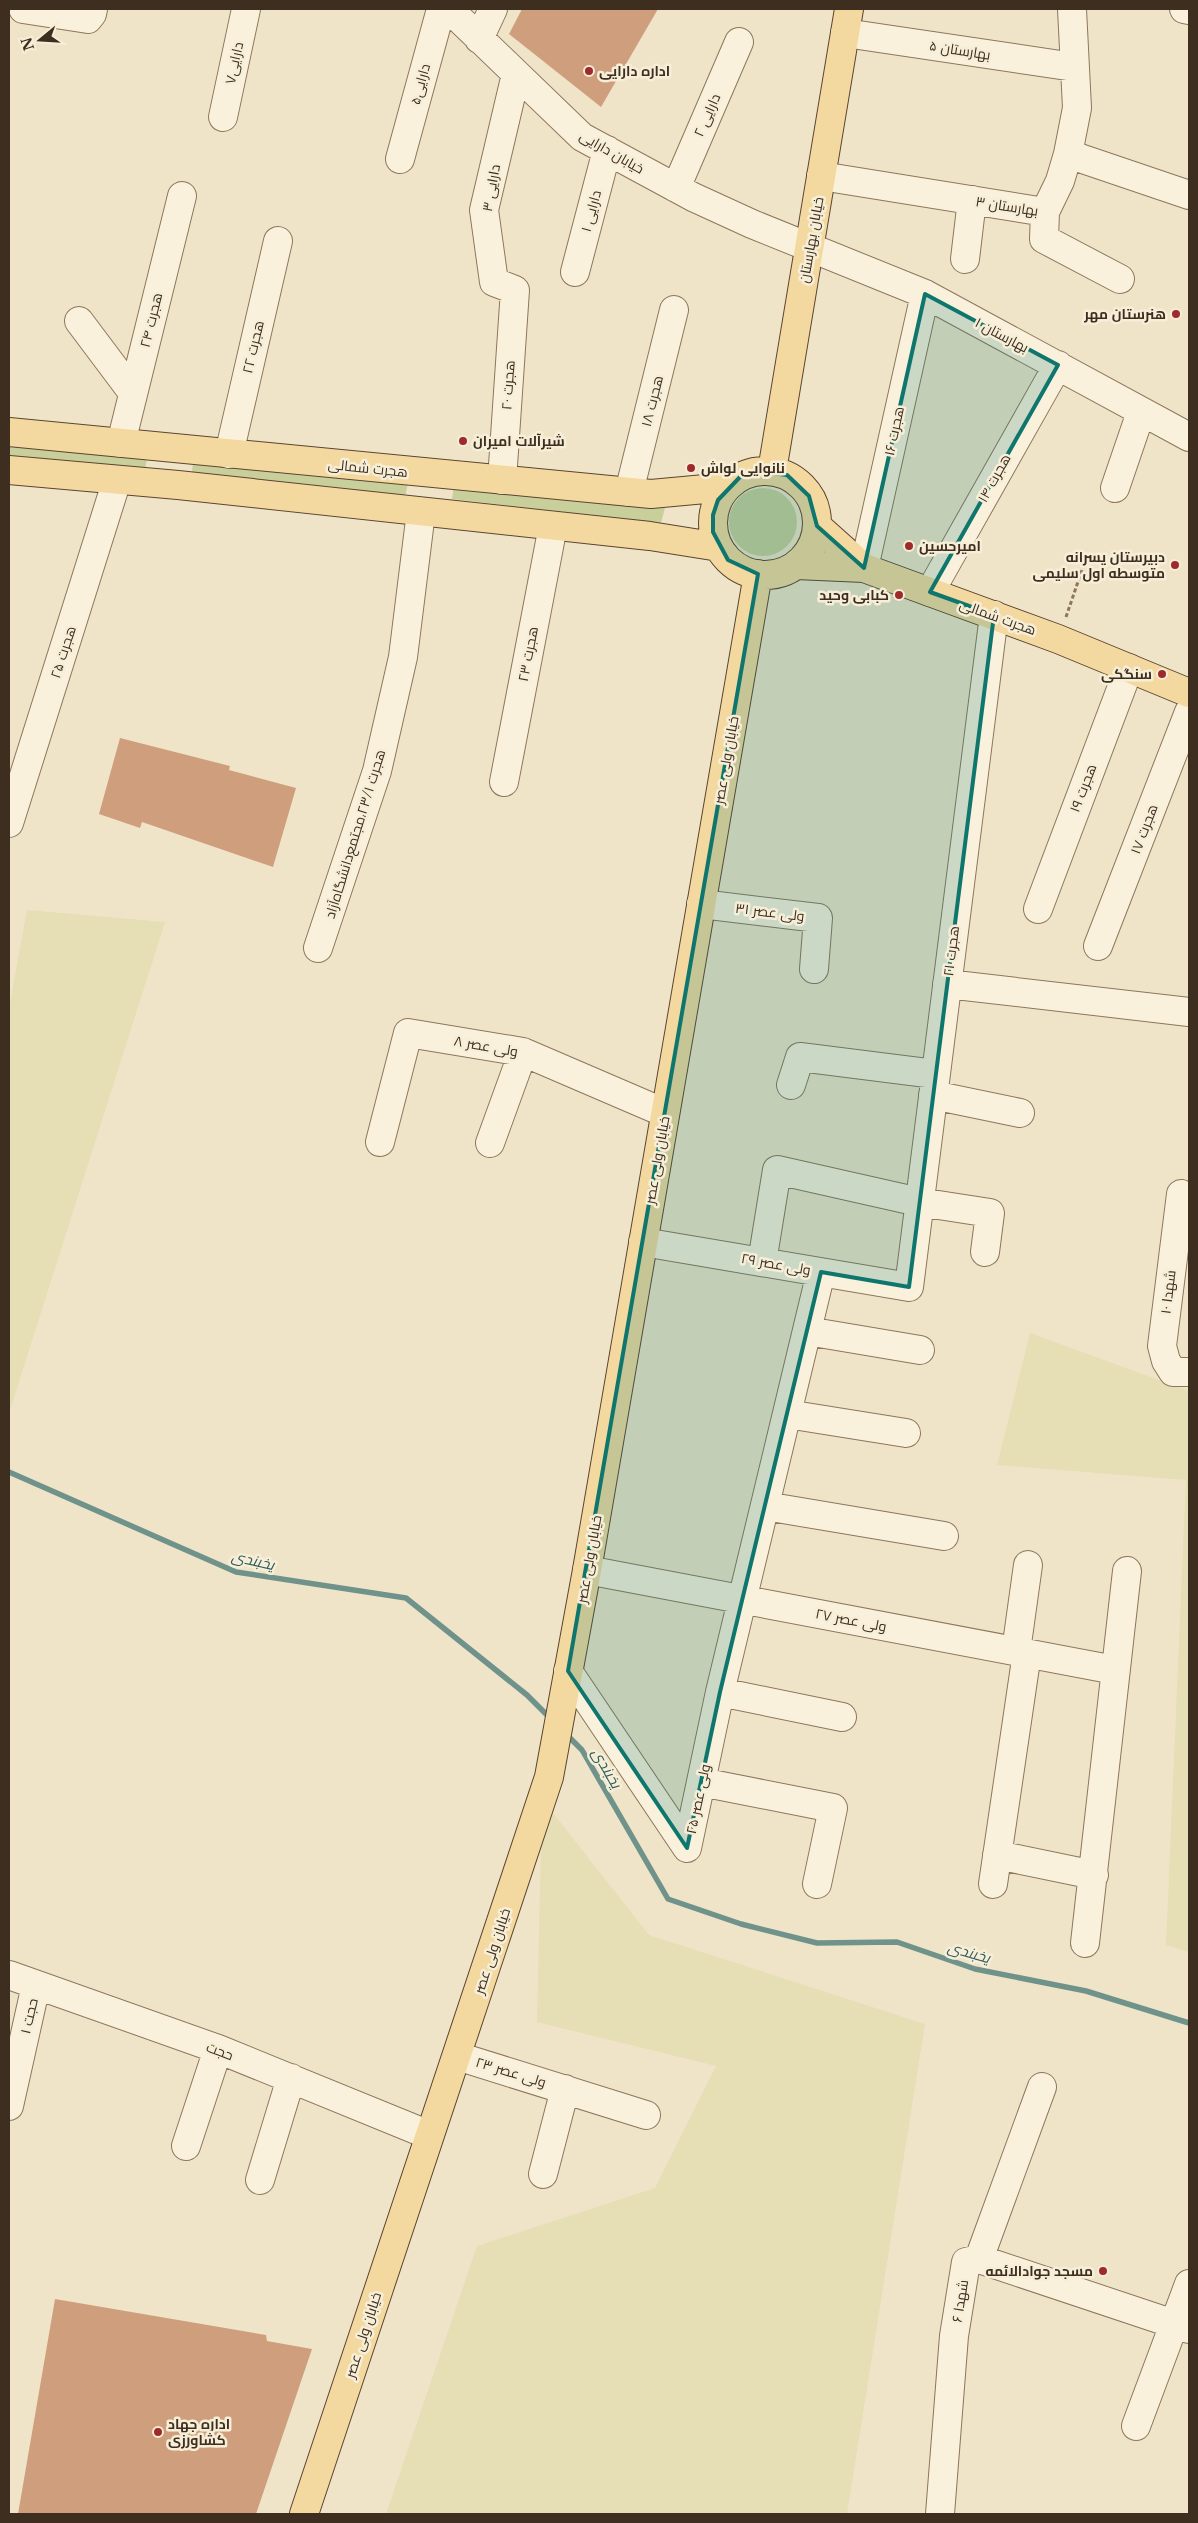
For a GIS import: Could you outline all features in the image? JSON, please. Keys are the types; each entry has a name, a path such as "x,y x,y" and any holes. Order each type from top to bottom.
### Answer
{"main road":[{"name":"خیابان بهارستان","path":"772,471 847,21"},
{"name":"هجرت شمالی","path":"9,432 651,494 727,486"},
{"path":"9,470 650,536 719,547"},
{"path":"755,471 772,471 786,475 800,484 809,496 815,510 816,526 810,548 796,564 771,575 742,570 728,560 719,547 713,532 713,515 718,500 727,486 740,477 755,471"},
{"name":"هجرت شمالی","path":"816,526 864,568 1058,639 1189,693"},
{"path":"796,564 864,568"},
{"name":"خیابان ولی عصر","path":"304,2514 549,1777 587,1570 758,574"}],"street":[{"path":"23,9 88,19 94,9"},
{"name":"دارایی۷","path":"223,117 246,9"},
{"name":"دارایی۵","path":"400,159 441,9"},
{"name":"خیابان دارایی","path":"448,9 582,137 676,188 752,224 810,246"},
{"path":"479,39 493,9"},
{"name":"بهارستان ۳","path":"821,176 1045,212 1060,181 1068,154 1077,108 1072,9"},
{"path":"1184,9 1189,10"},
{"name":"بهارستان ۵","path":"847,21 1074,67"},
{"name":"دارایی ۲","path":"676,188 739,42"},
{"name":"دارایی ۳","path":"515,290 494,282 484,210 516,74"},
{"name":"دارایی ۱","path":"575,272 607,150"},
{"path":"1068,154 1189,194"},
{"name":"هجرت ۲۴","path":"121,443 182,196"},
{"path":"965,259 972,200"},
{"path":"1045,212 1044,239 1120,279"},
{"name":"هجرت ۲۲","path":"229,454 278,241"},
{"name":"بهارستان ۱","path":"810,246 924,294 1189,437"},
{"name":"هجرت ۲۰","path":"502,480 515,290"},
{"name":"هجرت ۱۶","path":"864,568 924,294"},
{"name":"هجرت ۱۸","path":"629,492 674,310"},
{"path":"79,321 133,393"},
{"name":"هجرت ۱۴","path":"930,592 1058,365"},
{"path":"1115,488 1142,412"},
{"name":"هجرت ۲۵","path":"9,823 117,480"},
{"name":"هجرت ۲۳/۱،مجتمع‌دانشگاه‌آزاد","path":"318,948 377,771 403,657 421,512"},
{"name":"هجرت ۲۳","path":"504,782 553,526"},
{"name":"هجرت ۲۱","path":"908,1287 994,615"},
{"name":"هجرت ۱۹","path":"1038,909 1129,668"},
{"name":"هجرت ۱۷","path":"1098,946 1189,712"},
{"name":"ولی عصر ۳۱","path":"701,904 818,918 814,970"},
{"path":"947,984 1189,1012"},
{"name":"ولی عصر ۸","path":"380,1142 408,1032 522,1052 665,1113"},
{"path":"490,1143 522,1052"},
{"path":"791,1085 800,1056 934,1085 1020,1113"},
{"path":"762,1262 777,1170 919,1202 990,1212 985,1252"},
{"name":"شهدا ۱۰","path":"1181,1194 1162,1346 1166,1360 1173,1372 1189,1372"},
{"name":"ولی عصر ۲۹","path":"643,1242 908,1287"},
{"name":"ولی عصر ۲۵","path":"568,1671 687,1848 720,1692 821,1272"},
{"path":"807,1331 920,1350"},
{"path":"787,1414 906,1433"},
{"path":"765,1506 944,1536"},
{"path":"993,1884 1021,1652 1028,1565"},
{"name":"ولی عصر ۲۷","path":"587,1570 1114,1670"},
{"path":"1085,1943 1094,1875 1114,1670 1127,1571"},
{"path":"720,1692 842,1717"},
{"path":"701,1782 833,1808 818,1884"},
{"path":"997,1855 1094,1875"},
{"name":"حجت","path":"9,1975 218,2049 429,2135"},
{"name":"حجت ۱","path":"9,2106 36,1985"},
{"path":"186,2146 218,2049"},
{"name":"ولی عصر ۲۳","path":"457,2056 646,2115"},
{"path":"260,2180 291,2078"},
{"path":"1042,2087 980,2259 1182,2326"},
{"name":"ولی عصر ۲۳","path":"543,2174 565,2089"},
{"name":"شهدا ۶","path":"940,2514 954,2336 966,2262 980,2259"},
{"path":"1136,2426 1182,2326 1189,2284"}],"path":[{"path":"1058,639 1083,568"}],"highlighted area":[{"path":"925,294 1058,365 930,592 994,615 909,1287 821,1272 720,1692 687,1848 568,1671 758,574 728,560 713,532 713,515 718,500 740,477 755,471 787,475 809,496 817,526 864,568"}],"shaded area":[{"path":"27,910 165,922 11,1407 9,1406 9,1009"},
{"path":"1030,1333 1189,1391 1189,1952 1166,1945 1186,1480 997,1465"},
{"path":"542,1799 649,1935 925,2024 847,2514 386,2514 477,2246 655,2188 716,2066 537,2022"}],"green space":[{"path":"9,444 147,458 145,471 9,457"},
{"path":"193,460 408,483 405,497 192,474"},
{"path":"454,485 665,508 661,523 452,499"},
{"path":"763,488 776,491 787,498 794,509 797,522 794,535 787,546 776,553 763,556 750,553 739,546 732,535 729,522 732,509 739,498 750,491"}],"building":[{"name":"اداره دارایی","path":"522,9 658,9 601,107 509,34"},
{"path":"120,738 230,766 229,770 296,788 273,867 142,822 140,828 99,814"},
{"name":"اداره جهاد کشاورزی","path":"55,2299 266,2335 267,2341 312,2349 256,2514 18,2514"}],"waterway":[{"name":"یخبندی","path":"9,1472 236,1572 406,1598 527,1695 552,1720"},
{"name":"یخبندی","path":"565,1733 582,1750 668,1899 741,1924 817,1943 897,1942 975,1969 1086,1991 1189,2023"}],"place":[{"name":"اداره دارایی","path":"589,71"},
{"name":"هنرستان مهر","path":"1176,314"},
{"name":"شیرآلات امیران","path":"463,441"},
{"name":"نانوایی لواش","path":"691,468"},
{"name":"امیرحسین","path":"909,546"},
{"name":"دبیرستان پسرانه متوسطه اول سلیمی","path":"1175,565"},
{"name":"کبابی وحید","path":"899,595"},
{"name":"سنگکی","path":"1162,674"},
{"name":"مسجد جوادالائمه","path":"1103,2271"},
{"name":"اداره جهاد کشاورزی","path":"158,2432"}]}
